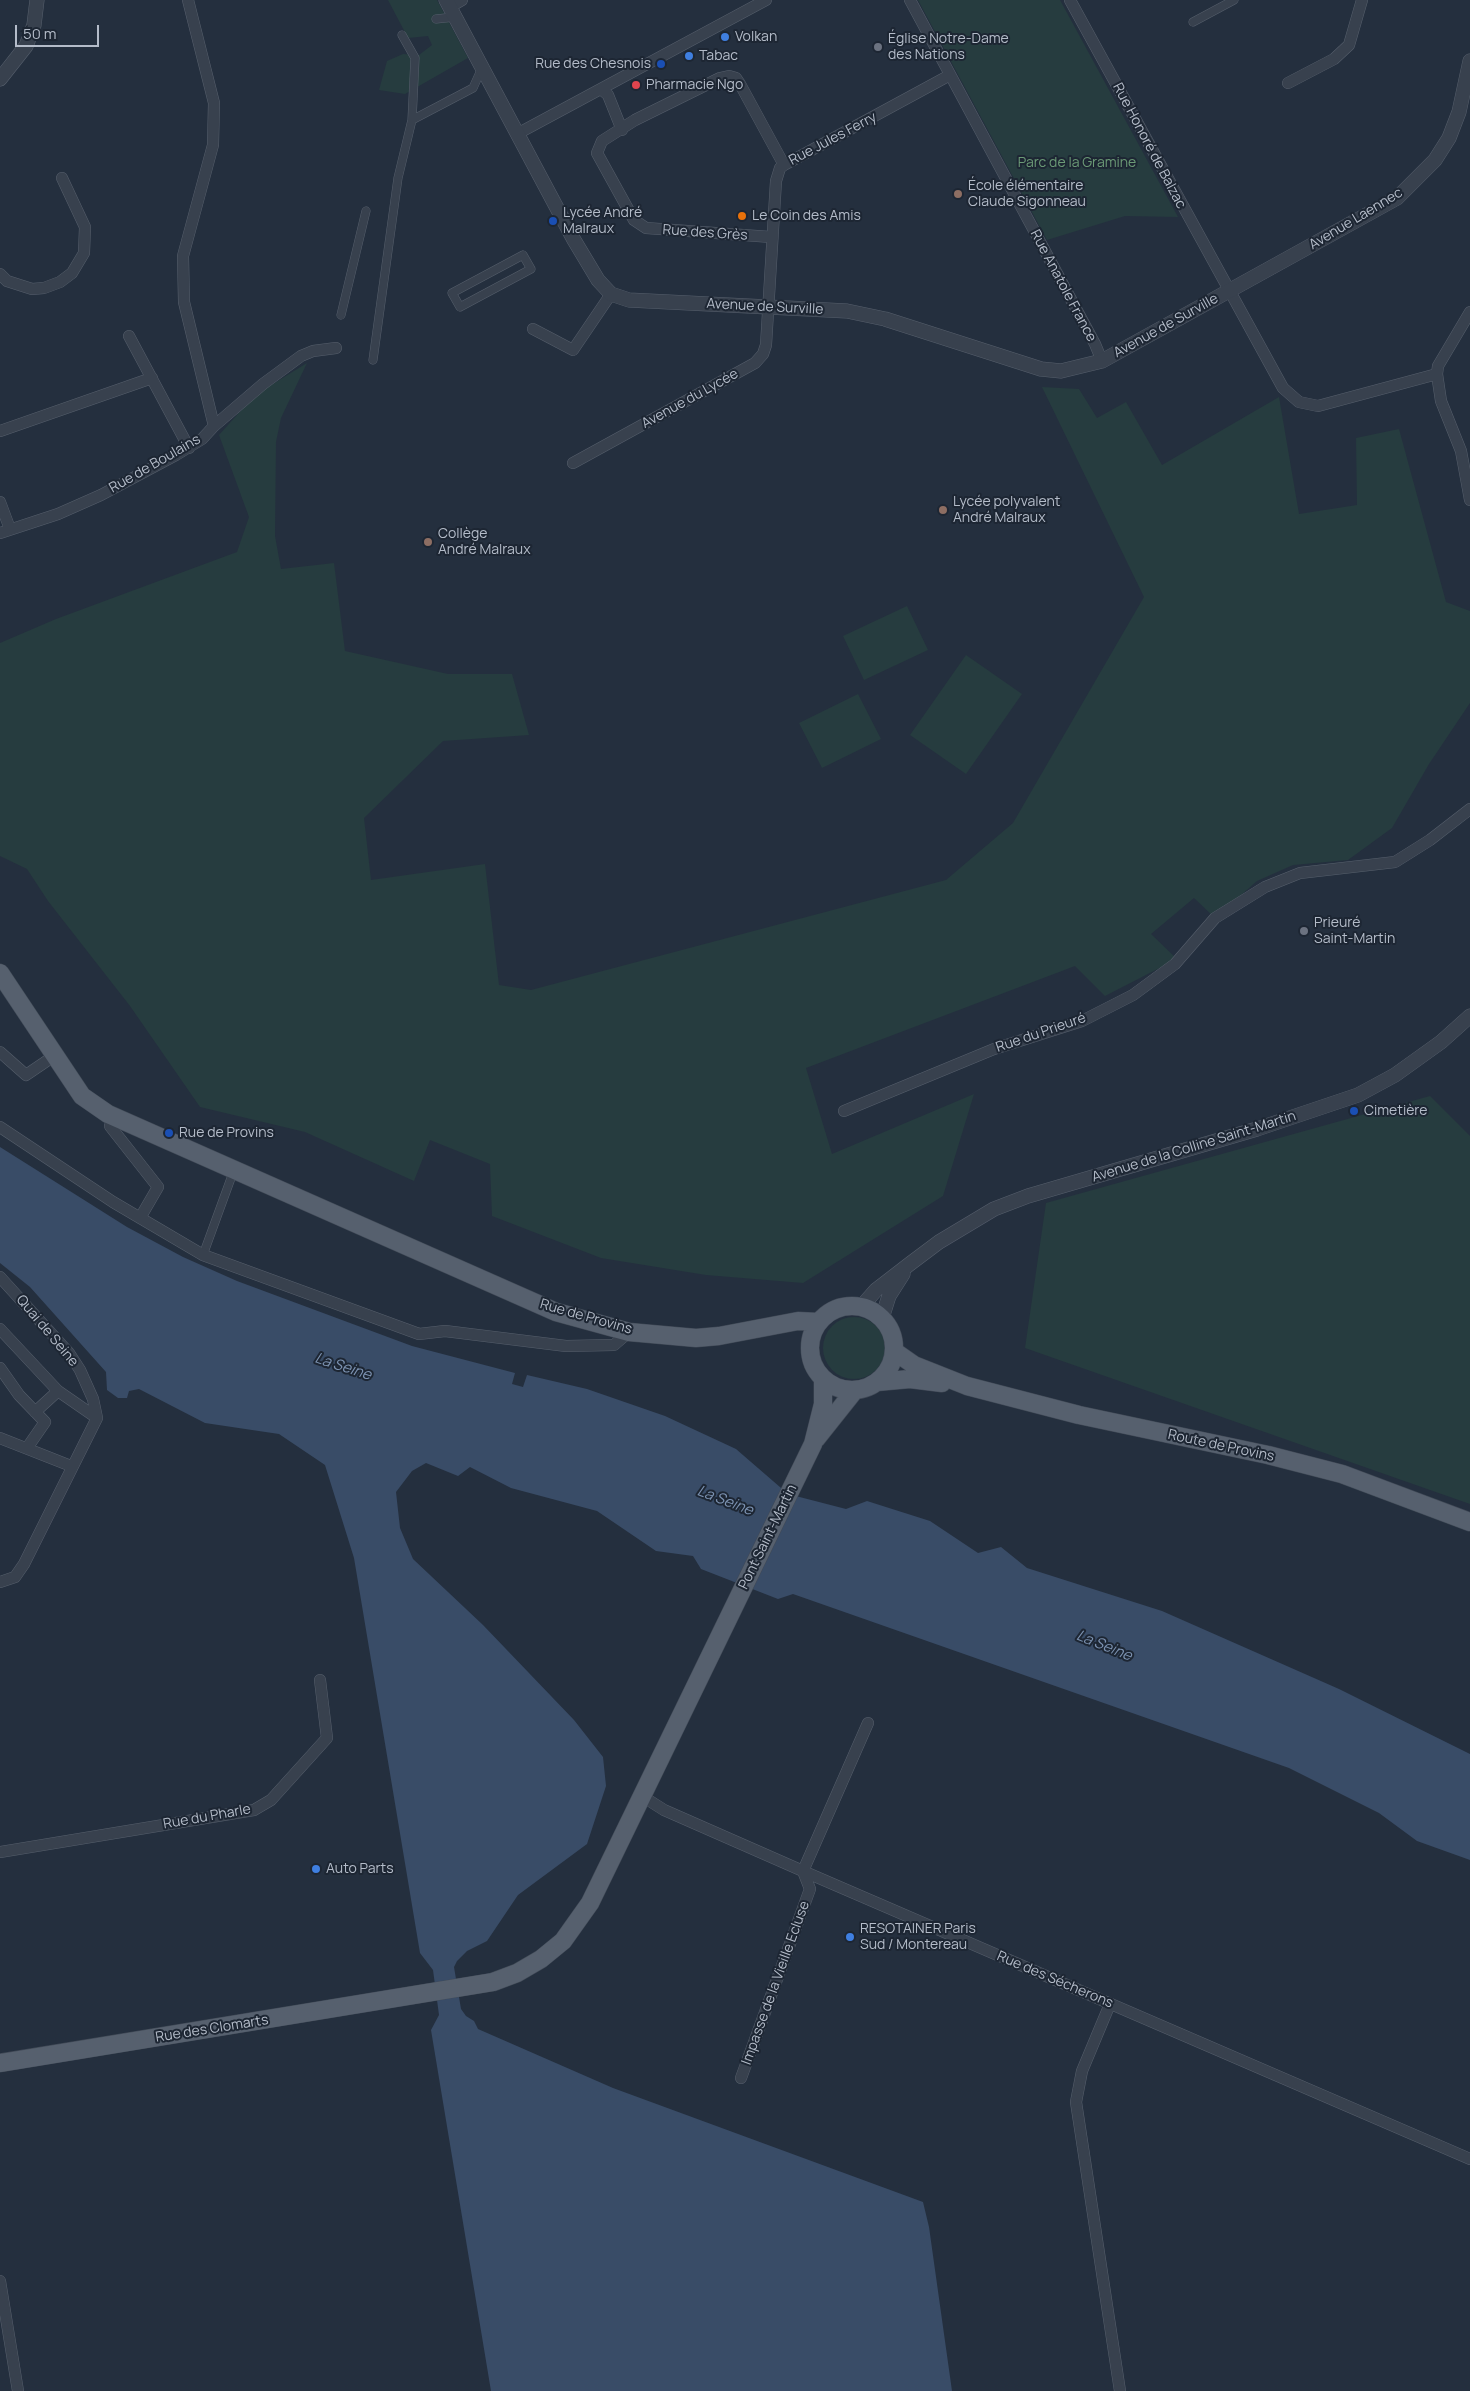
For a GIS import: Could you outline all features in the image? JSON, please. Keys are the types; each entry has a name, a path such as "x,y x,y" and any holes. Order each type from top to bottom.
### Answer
{"main road":[{"name":"Rue de Provins","path":"0,973 82,1096 114,1116 556,1312 629,1332 696,1338 719,1336 798,1322 818,1322"},
{"path":"877,1382 888,1368 894,1351 889,1328 882,1318 872,1311 861,1307 849,1306 827,1313 818,1322 812,1334 809,1348 813,1365 823,1379 838,1388 855,1390 877,1382 910,1379 967,1386"},
{"name":"Rue de Provins","path":"772,1327 794,1334 809,1348"},
{"path":"894,1351 914,1365 967,1386"},
{"path":"813,1444 822,1404 823,1379"},
{"name":"Route de Provins","path":"967,1386 1079,1415 1268,1455 1342,1474 1470,1522"},
{"path":"813,1444 855,1390"},
{"name":"Pont Saint-Martin","path":"642,1796 813,1444"},
{"name":"Rue des Clomarts","path":"0,2063 424,1995 493,1982 517,1973 541,1959 563,1941 578,1923 590,1904 642,1796"}],"street":[{"path":"0,80 26,46 34,25 37,0"},
{"path":"188,0 214,103 213,145 183,256 184,302 214,426"},
{"path":"436,19 462,0"},
{"path":"517,134 766,0"},
{"name":"Rue Anatole France","path":"910,0 1095,344 1102,361"},
{"name":"Rue Honoré de Balzac","path":"1070,0 1282,388 1299,402 1318,406 1437,374"},
{"path":"1193,22 1234,0"},
{"path":"1288,83 1301,74 1334,59 1349,45 1362,0"},
{"path":"450,8 577,246 598,280 611,294 573,350 533,329"},
{"path":"373,360 398,178 412,120 415,58 402,35"},
{"name":"Avenue Laennec","path":"1230,291 1382,208 1413,184 1434,160 1449,138 1459,112 1470,61"},
{"path":"412,120 473,88 482,68"},
{"name":"Rue Jules Ferry","path":"622,130 635,120 720,78 729,76 736,78 740,84 784,166 950,75"},
{"path":"601,89 608,95 622,130"},
{"name":"Rue des Grès","path":"622,130 602,141 597,153 634,220 646,228 771,237"},
{"name":"Avenue du Lycée","path":"573,463 755,363 763,354 766,345 771,237 776,181 780,168 784,166"},
{"path":"0,274 7,281 32,288 44,288 60,282 72,273 84,253 85,227 62,178"},
{"path":"341,315 366,211"},
{"path":"523,255 531,269 460,307 452,293 523,255"},
{"name":"Avenue de Surville","path":"611,294 629,300 847,311 885,319 1041,369 1061,371 1102,361 1230,291"},
{"path":"1470,312 1438,366 1437,374 1441,401 1461,451 1470,500"},
{"path":"129,336 189,448"},
{"name":"Rue de Boulains","path":"0,502 5,531 58,514 86,502 189,448 202,439 214,426 263,384 300,356 313,351 336,348"},
{"path":"0,431 152,378"},
{"name":"Rue du Prieuré","path":"844,1111 994,1049 1082,1021 1133,995 1175,964 1215,918 1265,887 1300,874 1395,862 1430,840 1470,809"},
{"name":"Avenue de la Colline Saint-Martin","path":"861,1307 876,1290 911,1263 980,1217 1028,1196 1257,1130 1358,1095 1403,1070 1441,1042 1470,1016"},
{"path":"0,1052 26,1075 54,1056"},
{"path":"114,1116 110,1126 158,1187 140,1218"},
{"path":"0,1127 54,1164 203,1255 418,1334 445,1331 566,1346 614,1345 629,1332"},
{"path":"203,1255 234,1170"},
{"name":"Avenue de la Colline Saint-Martin","path":"882,1318 889,1296 911,1263"},
{"name":"Quai de Seine","path":"0,1277 72,1359 93,1399 96,1418"},
{"path":"0,1582 15,1577 24,1564 96,1418 58,1391 1,1332"},
{"path":"0,1368 45,1422 28,1448"},
{"path":"35,1412 58,1391"},
{"path":"0,1438 71,1466"},
{"name":"Rue du Pharle","path":"0,1852 254,1810 271,1800 327,1738 320,1680"},
{"path":"803,1871 868,1722"},
{"name":"Rue des Sécherons","path":"642,1796 664,1810 803,1871 1470,2159"},
{"name":"Impasse de la Vieille Ecluse","path":"741,2078 810,1889 803,1871"},
{"path":"1110,2004 1082,2071 1076,2102 1120,2391"},
{"path":"0,2281 18,2391"}],"green space":[{"path":"388,0 437,0 468,58 405,94 379,90 387,61 403,54 419,55 432,45 428,36 408,38"},
{"name":"Parc de la Gramine","path":"918,0 1060,0 1178,217 1125,216 1047,240"},
{"path":"307,363 281,418 276,442 275,536 281,569 334,563 345,651 448,674 512,674 529,735 443,741 364,818 371,880 485,864 499,985 531,990 946,880 1013,823 1144,597 1042,387 1079,389 1097,418 1126,402 1162,465 1279,397 1299,514 1357,505 1356,438 1399,429 1446,602 1470,611 1470,703 1429,764 1392,828 1348,860 1293,865 1257,881 1215,918 1194,898 1151,934 1177,959 1105,996 1075,966 806,1068 832,1154 974,1094 943,1196 803,1283 706,1275 601,1258 492,1216 490,1164 430,1140 414,1181 305,1132 200,1107 130,1006 48,901 27,869 0,856 0,643 56,619 237,552 249,517 219,435 255,395"},
{"path":"907,606 928,650 864,680 843,636"},
{"path":"966,655 1022,694 966,774 910,735"},
{"path":"858,694 881,739 822,768 799,723"},
{"path":"1430,1096 1470,1136 1470,1504 1025,1348 1046,1203"},
{"path":"848,1317 860,1317 876,1326 883,1336 885,1348 883,1360 876,1370 860,1379 848,1379 837,1374 828,1365 823,1354 823,1342 828,1331 837,1322"}],"water":[{"name":"La Seine","path":"0,1147 127,1227 183,1257 237,1281 412,1346 515,1373 512,1384 523,1387 527,1375 587,1389 665,1416 736,1449 788,1494 846,1509 867,1501 930,1521 978,1553 1001,1547 1027,1568 1162,1611 1339,1689 1470,1754 1470,1860 1417,1841 1379,1813 1289,1768 793,1594 778,1599 701,1569 693,1556 656,1551 597,1511 511,1488 470,1467 458,1476 426,1463 412,1471 396,1492 400,1528 413,1559 483,1625 574,1720 603,1757 606,1786 587,1844 518,1895 487,1941 467,1951 457,1961 454,1967 461,2009 466,2016 474,2021 478,2029 613,2088 923,2202 929,2227 952,2391 491,2391 431,2030 439,2015 433,1970 420,1953 354,1558 325,1465 279,1434 205,1423 139,1389 129,1391 127,1398 118,1398 107,1390 106,1372 30,1287 0,1263"}],"place":[{"name":"Volkan","path":"725,37"},
{"name":"Église Notre-Dame des Nations","path":"878,47"},
{"name":"Tabac","path":"689,56"},
{"name":"Rue des Chesnois","path":"661,64"},
{"name":"Pharmacie Ngo","path":"636,85"},
{"name":"École élémentaire Claude Sigonneau","path":"958,194"},
{"name":"Le Coin des Amis","path":"742,216"},
{"name":"Lycée André Malraux","path":"553,221"},
{"name":"Lycée polyvalent André Malraux","path":"943,510"},
{"name":"Collège André Malraux","path":"428,542"},
{"name":"Prieuré Saint-Martin","path":"1304,931"},
{"name":"Cimetière","path":"1354,1111"},
{"name":"Rue de Provins","path":"169,1133"},
{"name":"Auto Parts","path":"316,1869"},
{"name":"RESOTAINER Paris Sud / Montereau","path":"850,1937"}]}
